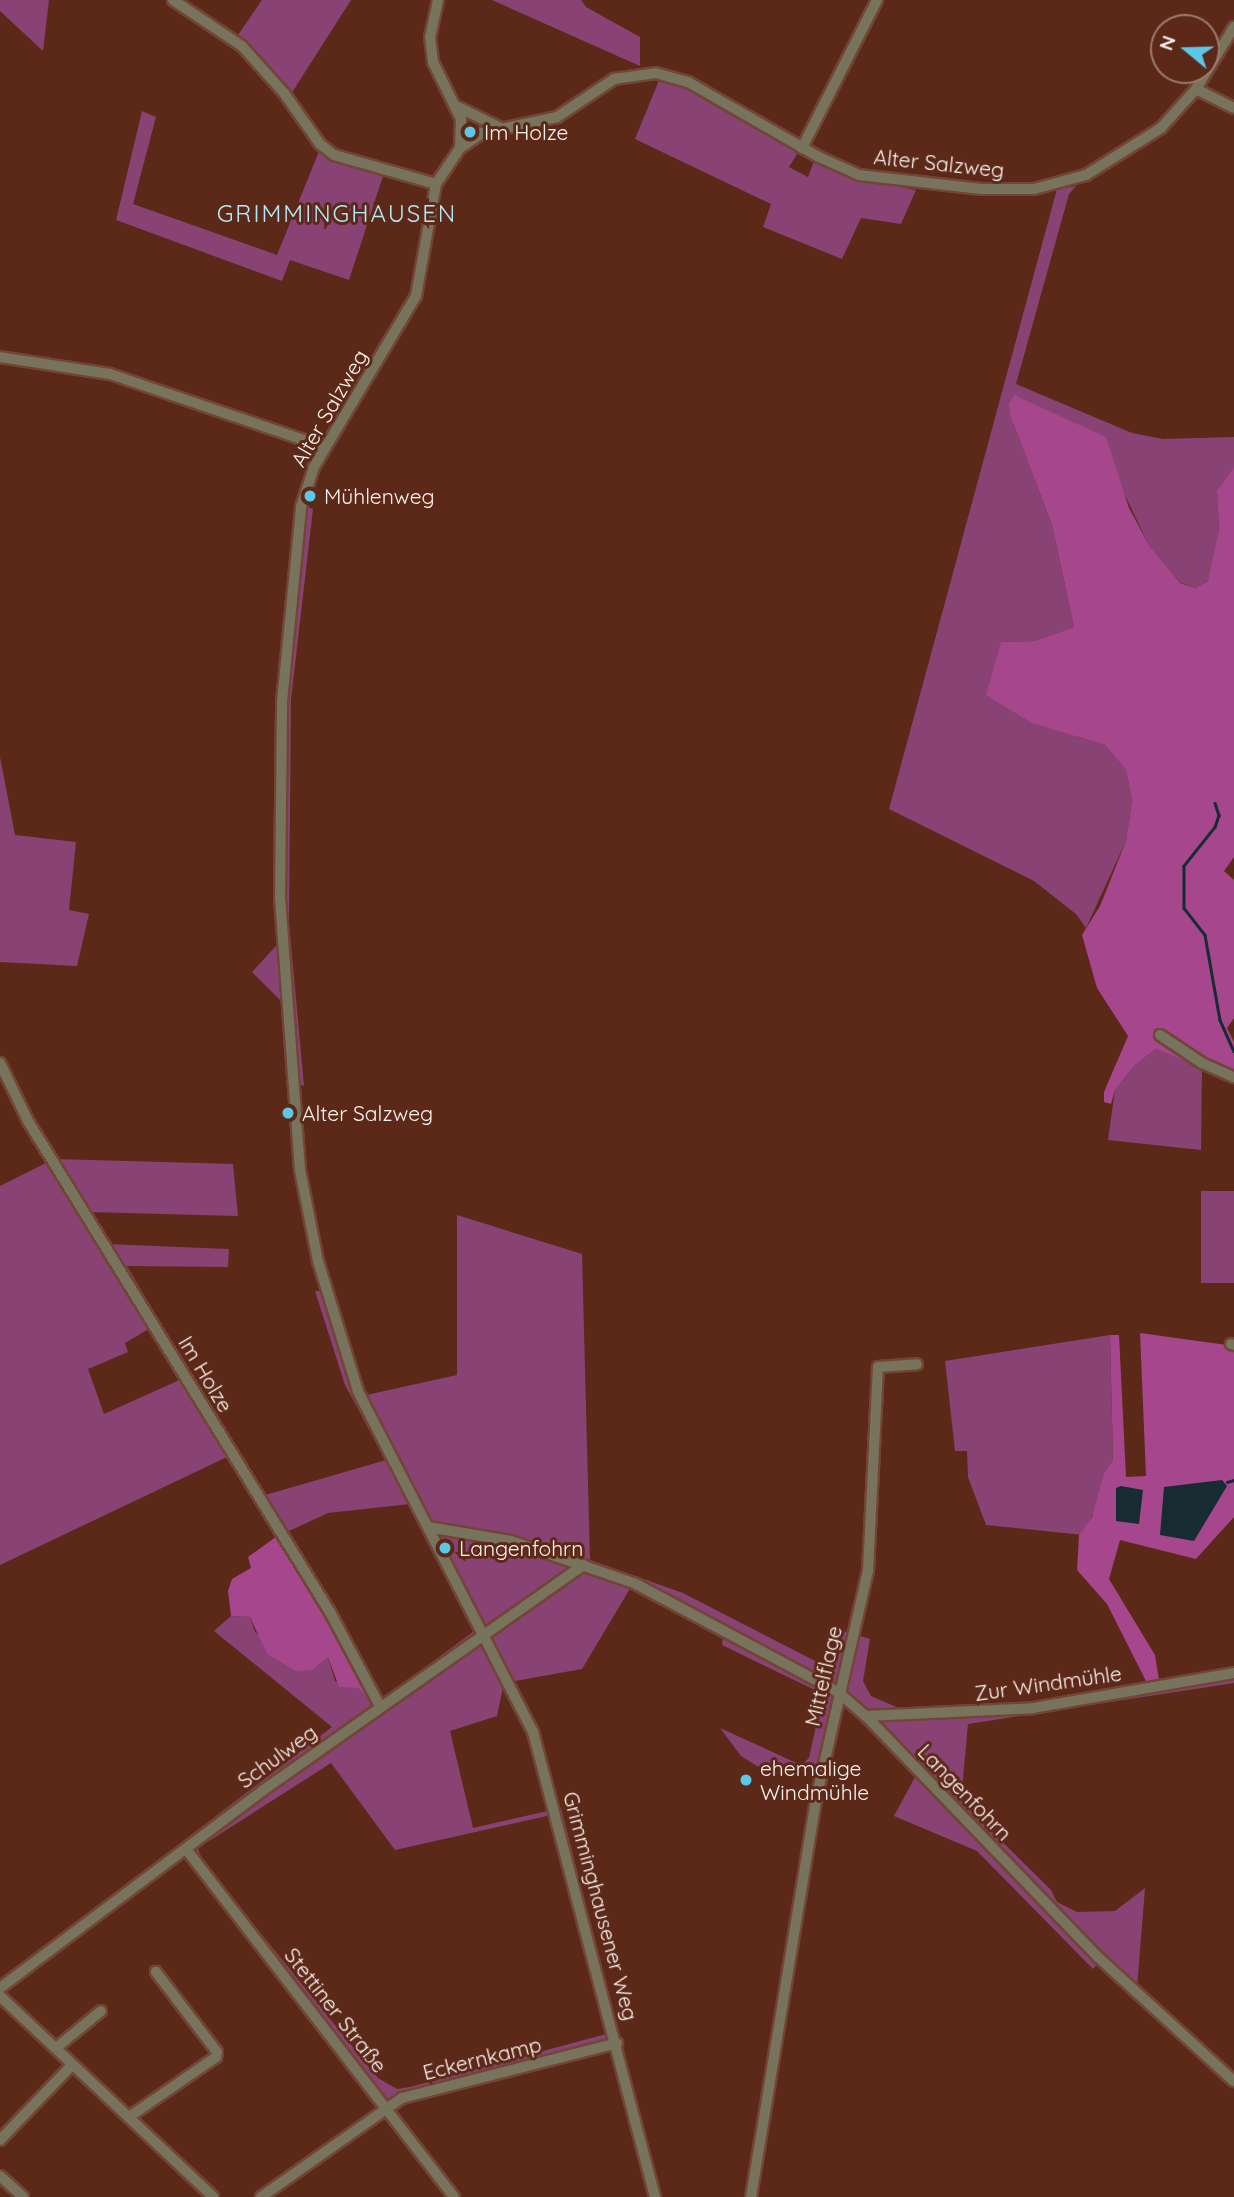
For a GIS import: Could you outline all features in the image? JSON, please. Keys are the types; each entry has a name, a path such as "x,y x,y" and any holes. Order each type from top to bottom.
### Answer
{"street":[{"path":"173,0 242,46 284,93 320,144 334,155 436,184"},
{"path":"438,0 430,37 433,62 457,107 460,148"},
{"path":"802,148 877,0"},
{"name":"Alter Salzweg","path":"483,1635 350,1369 318,1261 300,1170 281,944 282,702 301,507 325,447 415,296 436,184 460,148 499,127 556,117 621,76 656,73 688,82 839,167 885,180 981,190 1034,189 1086,175 1161,128 1196,89 1234,27"},
{"path":"1196,89 1234,108"},
{"path":"457,107 499,127"},
{"path":"0,357 110,374 325,447"},
{"path":"1160,1035 1202,1063 1234,1077"},
{"name":"Im Holze","path":"0,1063 28,1121 331,1614 380,1706"},
{"name":"Mittelflage","path":"751,2197 838,1692 868,1571 878,1367 917,1364"},
{"name":"Langenfohrn","path":"428,1527 487,1535 634,1583 838,1692 866,1716 1098,1957 1234,2081"},
{"name":"Schulweg","path":"0,1988 380,1706 583,1565"},
{"name":"Grimminghausener Weg","path":"483,1635 534,1732 655,2197"},
{"name":"Zur Windmühle","path":"866,1716 1020,1710 1234,1673"},
{"name":"Stettiner Straße","path":"186,1849 454,2197"},
{"path":"129,2117 216,2057 217,2052 156,1972"},
{"path":"0,1996 213,2197"},
{"path":"56,2049 100,2011"},
{"name":"Eckernkamp","path":"261,2197 402,2098 617,2043"},
{"path":"0,2140 72,2065"},
{"path":"0,2176 23,2197"}],"shaded area":[{"path":"0,0 49,0 43,51 0,11"},
{"path":"262,0 351,0 291,94 238,35"},
{"path":"492,0 581,0 586,7 640,37 640,66"},
{"path":"664,68 799,151 789,167 808,177 814,161 854,178 916,190 901,224 861,218 842,259 763,227 771,204 635,139"},
{"path":"142,111 156,117 133,204 277,255 320,149 384,173 349,280 290,260 282,281 116,220"},
{"path":"1076,186 1069,194 1016,384 1132,433 1163,439 1234,437 1234,470 1217,492 1219,530 1214,564 1208,581 1195,588 1179,582 1149,545 1115,475 1106,437 1011,418 1052,525 1074,627 1034,641 1001,642 1078,737 1105,745 1126,770 1132,801 1126,841 1086,928 1076,914 1034,881 889,809 1057,189"},
{"path":"1014,395 1106,437 1129,508 1149,545 1180,583 1195,588 1208,581 1219,530 1217,491 1234,468 1234,857 1224,871 1234,880 1234,1018 1227,1028 1234,1042 1234,1080 1156,1049 1134,1066 1115,1090 1111,1104 1104,1102 1104,1092 1128,1036 1097,988 1082,935 1100,906 1126,841 1132,801 1126,770 1105,745 1032,723 986,695 1001,642 1034,641 1074,627 1052,525 1011,418 1009,404"},
{"path":"299,503 313,509 291,699 289,923 304,1086 286,1079 281,1001 252,972 276,946 278,683"},
{"path":"0,757 15,835 76,842 69,910 89,914 77,966 0,962"},
{"path":"1156,1049 1202,1065 1201,1150 1108,1140 1115,1090 1134,1066"},
{"path":"54,1159 233,1164 238,1216 87,1212 106,1244 229,1249 228,1267 127,1266 262,1496 386,1460 345,1385 315,1291 325,1291 362,1396 457,1375 457,1215 582,1254 590,1560 683,1593 823,1665 832,1666 843,1631 870,1639 863,1681 871,1696 899,1708 993,1707 1091,1694 1228,1667 1228,1677 1234,1676 1234,1683 968,1724 961,1801 1051,1890 1057,1902 1077,1912 1115,1911 1145,1888 1137,1988 1103,1958 1093,1969 977,1851 894,1816 915,1777 835,1696 819,1767 760,1768 741,1756 720,1728 801,1765 809,1758 823,1694 722,1645 723,1638 631,1587 582,1669 504,1683 497,1716 450,1731 473,1828 561,1808 620,2039 400,2096 380,2110 177,1846 332,1727 214,1631 231,1616 250,1617 255,1632 313,1670 328,1657 335,1681 358,1688 369,1701 374,1687 381,1700 477,1629 410,1504 328,1513 276,1537 227,1457 0,1565 0,1186","holes":["152,1327 184,1378 104,1414 88,1369 128,1352 125,1343","331,1763 395,1850 551,1815 606,2034 410,2087 397,2089 378,2078 202,1861 198,1848"]},
{"path":"1201,1191 1234,1191 1234,1283 1201,1283"},
{"path":"1140,1333 1234,1346 1234,1517 1196,1559 1120,1540 1109,1579 1155,1655 1159,1680 1147,1683 1107,1604 1077,1570 1079,1535 1092,1517 1104,1473 1113,1461 1110,1335 1119,1335 1126,1477 1146,1476"},
{"path":"1110,1335 1113,1462 1104,1473 1101,1496 1083,1535 986,1525 968,1477 967,1451 955,1451 945,1361"},
{"path":"284,1531 374,1687 370,1702 358,1688 339,1687 328,1657 313,1670 296,1671 267,1654 250,1617 231,1616 228,1591 232,1579 251,1568 248,1557"}],"water":[{"path":"1222,1480 1227,1486 1194,1541 1160,1535 1164,1487"},
{"path":"1121,1486 1143,1490 1139,1524 1116,1521 1116,1488"}],"waterway":[{"path":"1215,803 1219,815 1215,827 1184,866 1184,908 1205,935 1220,1020 1234,1051"},
{"path":"1227,1482 1234,1480"}],"place":[{"name":"Im Holze","path":"470,132"},
{"name":"Mühlenweg","path":"310,496"},
{"name":"Alter Salzweg","path":"288,1113"},
{"name":"Langenfohrn","path":"445,1548"},
{"name":"ehemalige Windmühle","path":"746,1780"}],"district":[{"name":"GRIMMINGHAUSEN","path":"337,214"}]}
